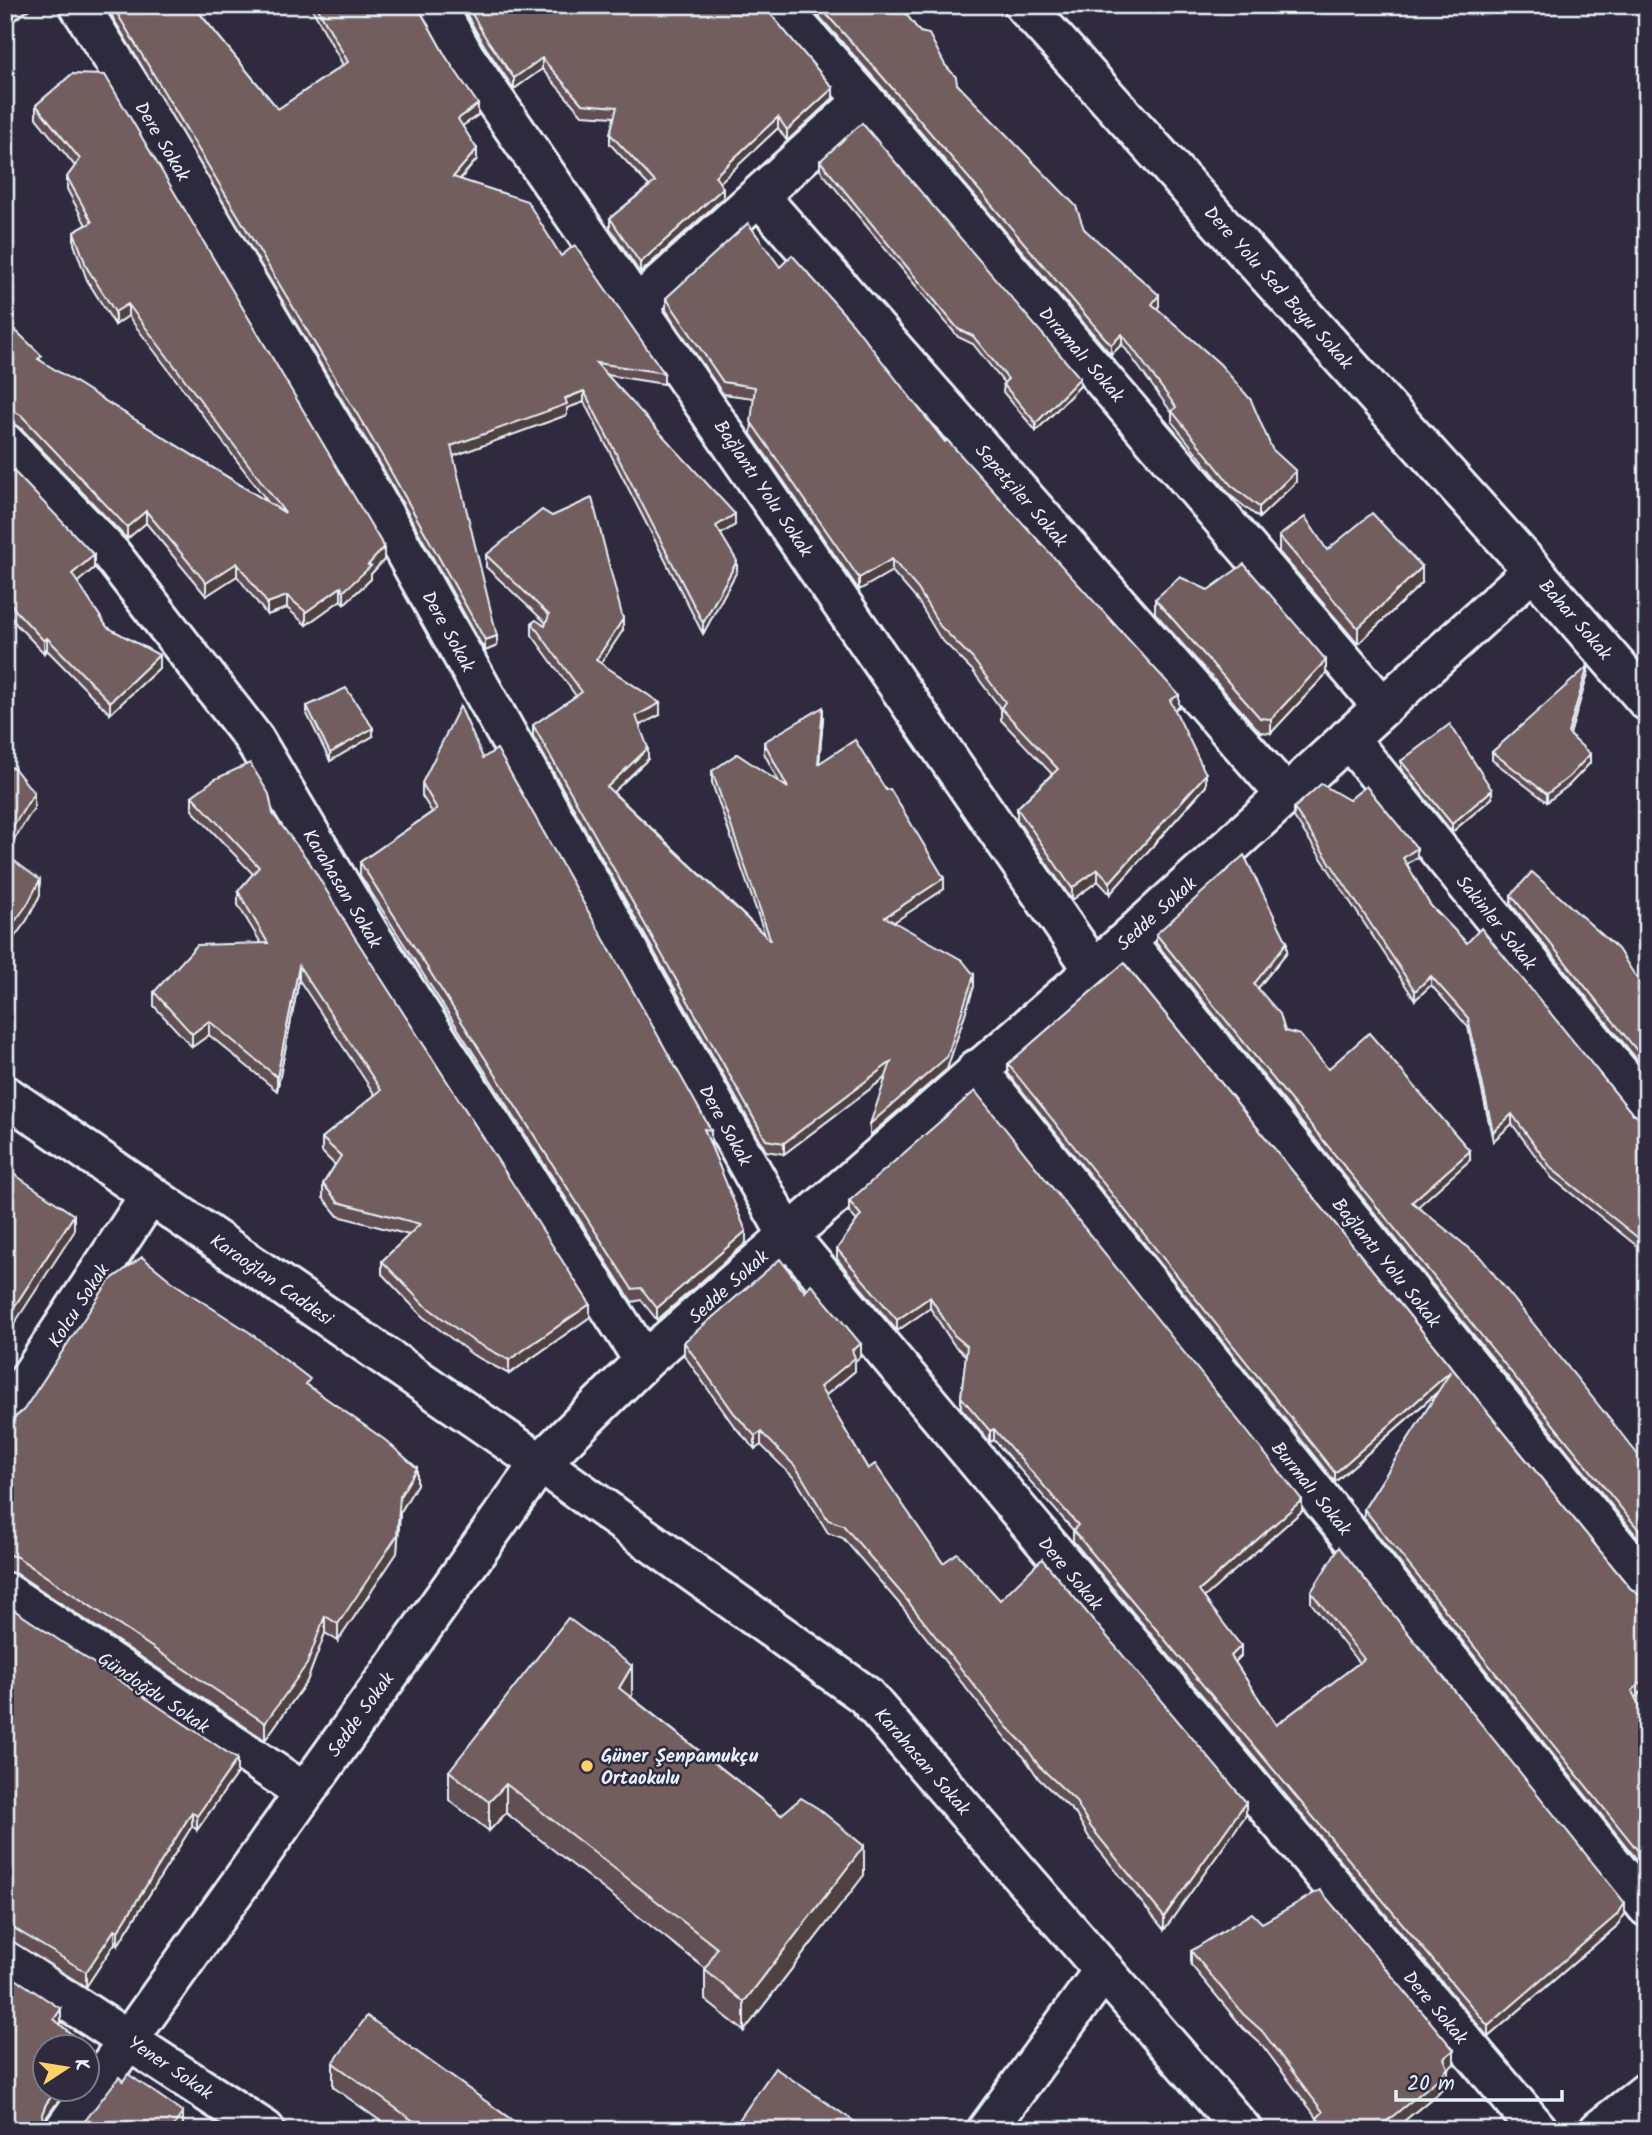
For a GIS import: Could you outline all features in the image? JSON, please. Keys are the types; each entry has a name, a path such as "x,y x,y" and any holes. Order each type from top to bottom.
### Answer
{"street":[{"name":"Dere Sokak","path":"79,5 145,109 362,477 787,1234 1538,2130"},
{"name":"Bağlantı Yolu Sokak","path":"436,5 465,57 1094,970"},
{"name":"Dıramalı Sokak","path":"779,5 864,100 1382,706"},
{"name":"Dere Yolu Sed Boyu Sokak","path":"1024,5 1533,570"},
{"path":"638,305 864,100"},
{"name":"Sepetçiler Sokak","path":"759,196 1286,795"},
{"name":"Karahasan Sokak","path":"5,443 111,554 254,739 368,932 644,1361"},
{"name":"Sedde Sokak","path":"64,2130 540,1463 644,1361 1094,970 1533,570"},
{"name":"Bahar Sokak","path":"1533,570 1647,701"},
{"name":"Sakinler Sokak","path":"1348,738 1647,1107"},
{"name":"Bağlantı Yolu Sokak","path":"1126,941 1647,1584"},
{"name":"Burmalı Sokak","path":"978,1069 1647,1907"},
{"name":"Karaoğlan Caddesi","path":"5,1095 540,1463"},
{"name":"Kolcu Sokak","path":"5,1416 150,1195"},
{"name":"Karahasan Sokak","path":"540,1463 865,1695 1242,2130"},
{"name":"Gündoğdu Sokak","path":"5,1592 304,1792"},
{"name":"Yener Sokak","path":"5,1960 130,2039 265,2130"},
{"path":"987,2130 1104,1970"},
{"path":"1599,2130 1647,2092"}],"building":[{"path":"5,5 20,5 5,16"},
{"path":"112,5 193,5 278,109 348,62 316,5 417,5 446,57 478,104 458,119 477,149 453,177 527,201 561,256 575,245 664,373 596,363 735,514 716,526 737,561 703,623 584,391 565,398 567,404 451,446 497,636 485,640 381,454"},
{"path":"467,5 763,5 833,88 787,130 778,117 715,176 723,188 640,263 610,218 655,182 610,134 617,107 582,104 542,58 514,78"},
{"path":"818,5 899,5 920,32 929,34 945,65 956,77 957,84 1076,206 1084,229 1159,295 1152,304 1220,364 1251,400 1272,449 1296,471 1259,507 1231,485 1172,411 1176,407 1122,334 1111,345"},
{"path":"72,74 105,75 384,547 368,565 371,566 344,591 341,587 306,612 287,596 267,603 237,563 206,583 146,511 127,527 21,415 5,409 5,320 42,356 38,359 285,513 128,304 115,312 87,268 74,232 92,222 67,177 80,159 36,105"},
{"path":"862,123 1080,378 1036,423 1003,384 1008,379 973,336 958,329 820,161"},
{"path":"748,223 780,267 792,255 853,324 945,442 947,440 1179,695 1170,700 1206,774 1110,882 1098,869 1072,888 1017,808 1058,769 1001,708 1005,702 972,658 940,626 918,589 892,559 859,578 751,422 755,387 723,382 666,298"},
{"path":"5,462 94,555 72,574 107,627 159,655 110,702 47,638 44,641 5,596"},
{"path":"592,498 623,619 596,660 660,703 636,716 648,748 607,787 771,941 712,771 737,754 788,788 764,742 823,707 818,764 855,740 886,790 890,789 944,878 885,917 962,960 974,975 947,1057 870,1124 891,1062 784,1143 766,1140 533,725 582,692 532,623 536,620 545,626 549,615 486,555 542,510 552,516"},
{"path":"1372,513 1422,567 1358,628 1279,536 1305,517 1327,550"},
{"path":"1244,564 1326,660 1271,719 1260,718 1155,599 1180,577 1208,590"},
{"path":"1588,666 1568,733 1590,754 1569,777 1547,794 1492,752"},
{"path":"346,688 373,728 330,753 307,706"},
{"path":"460,706 483,758 497,749 711,1130 704,1129 746,1231 657,1308 641,1288 632,1289 360,862 437,809 422,783"},
{"path":"1450,724 1492,790 1452,824 1401,761"},
{"path":"250,763 269,794 273,814 310,863 350,930 590,1304 509,1360 473,1341 423,1304 382,1261 420,1224 338,1202 323,1184 341,1156 322,1138 381,1090 299,966 277,1077 209,1021 192,1034 154,992 197,945 268,943 238,891 259,867 192,796 215,779"},
{"path":"5,766 14,768 34,793 5,839"},
{"path":"1321,784 1349,800 1366,786 1417,848 1403,858 1430,905 1467,943 1481,928 1631,1112 1639,1118 1647,1119 1647,1245 1552,1169 1512,1114 1493,1132 1468,1018 1431,976 1415,991 1294,808"},
{"path":"5,854 40,880 27,905 10,928 5,924"},
{"path":"1244,855 1287,942 1254,984 1280,1014 1285,1031 1300,1035 1328,1069 1369,1033 1470,1151 1412,1202 1481,1258 1647,1466 1647,1540 1156,934"},
{"path":"1532,872 1618,949 1647,988 1647,1063 1511,895"},
{"path":"1124,963 1630,1588 1639,1595 1647,1596 1647,1676 1632,1691 1647,1723 1647,1862 1364,1509 1451,1371 1335,1473 1008,1064"},
{"path":"975,1091 1302,1500 1199,1591 1241,1646 1231,1656 1276,1725 1364,1659 1311,1592 1339,1547 1625,1903 1618,1914 1488,2026 1073,1530 1078,1525 994,1429 990,1431 961,1397 967,1346 954,1335 930,1297 897,1320 837,1249 861,1215 849,1201"},
{"path":"5,1168 74,1215 5,1321"},
{"path":"142,1257 175,1284 249,1332 310,1379 306,1384 385,1440 417,1468 400,1496 397,1536 338,1624 325,1616 307,1664 265,1723 17,1557 5,1554 5,1420 14,1418 23,1411 109,1281"},
{"path":"780,1259 805,1292 811,1284 861,1344 852,1350 855,1358 820,1387 868,1469 875,1464 943,1563 957,1553 1000,1600 1042,1559 1246,1802 1164,1917 1090,1826 1075,1800 1039,1766 902,1594 843,1525 828,1520 796,1467 761,1432 755,1436 734,1413 684,1342"},
{"path":"5,1604 237,1759 197,1816 192,1812 118,1931 115,1929 86,1972 5,1924"},
{"path":"568,1618 632,1666 619,1688 781,1815 801,1798 819,1809 864,1846 744,2002 705,1970 717,1948 506,1784 489,1802 449,1771"},
{"path":"1320,1890 1454,2050 1444,2058 1448,2068 1438,2079 1376,2130 1326,2130 1317,2118 1323,2112 1262,2031 1243,2014 1191,1951 1252,1913 1262,1923"},
{"path":"5,1972 61,2009 54,2019 71,2034 32,2034 32,2104 46,2104 42,2114 48,2130 5,2130"},
{"path":"367,2016 526,2130 426,2130 333,2063"},
{"path":"775,2068 867,2130 732,2130"},
{"path":"128,2074 183,2112 171,2130 78,2130 98,2104 102,2104 102,2099 119,2077 123,2081"}],"place":[{"name":"Güner Şenpamukçu Ortaokulu","path":"587,1766"}]}
